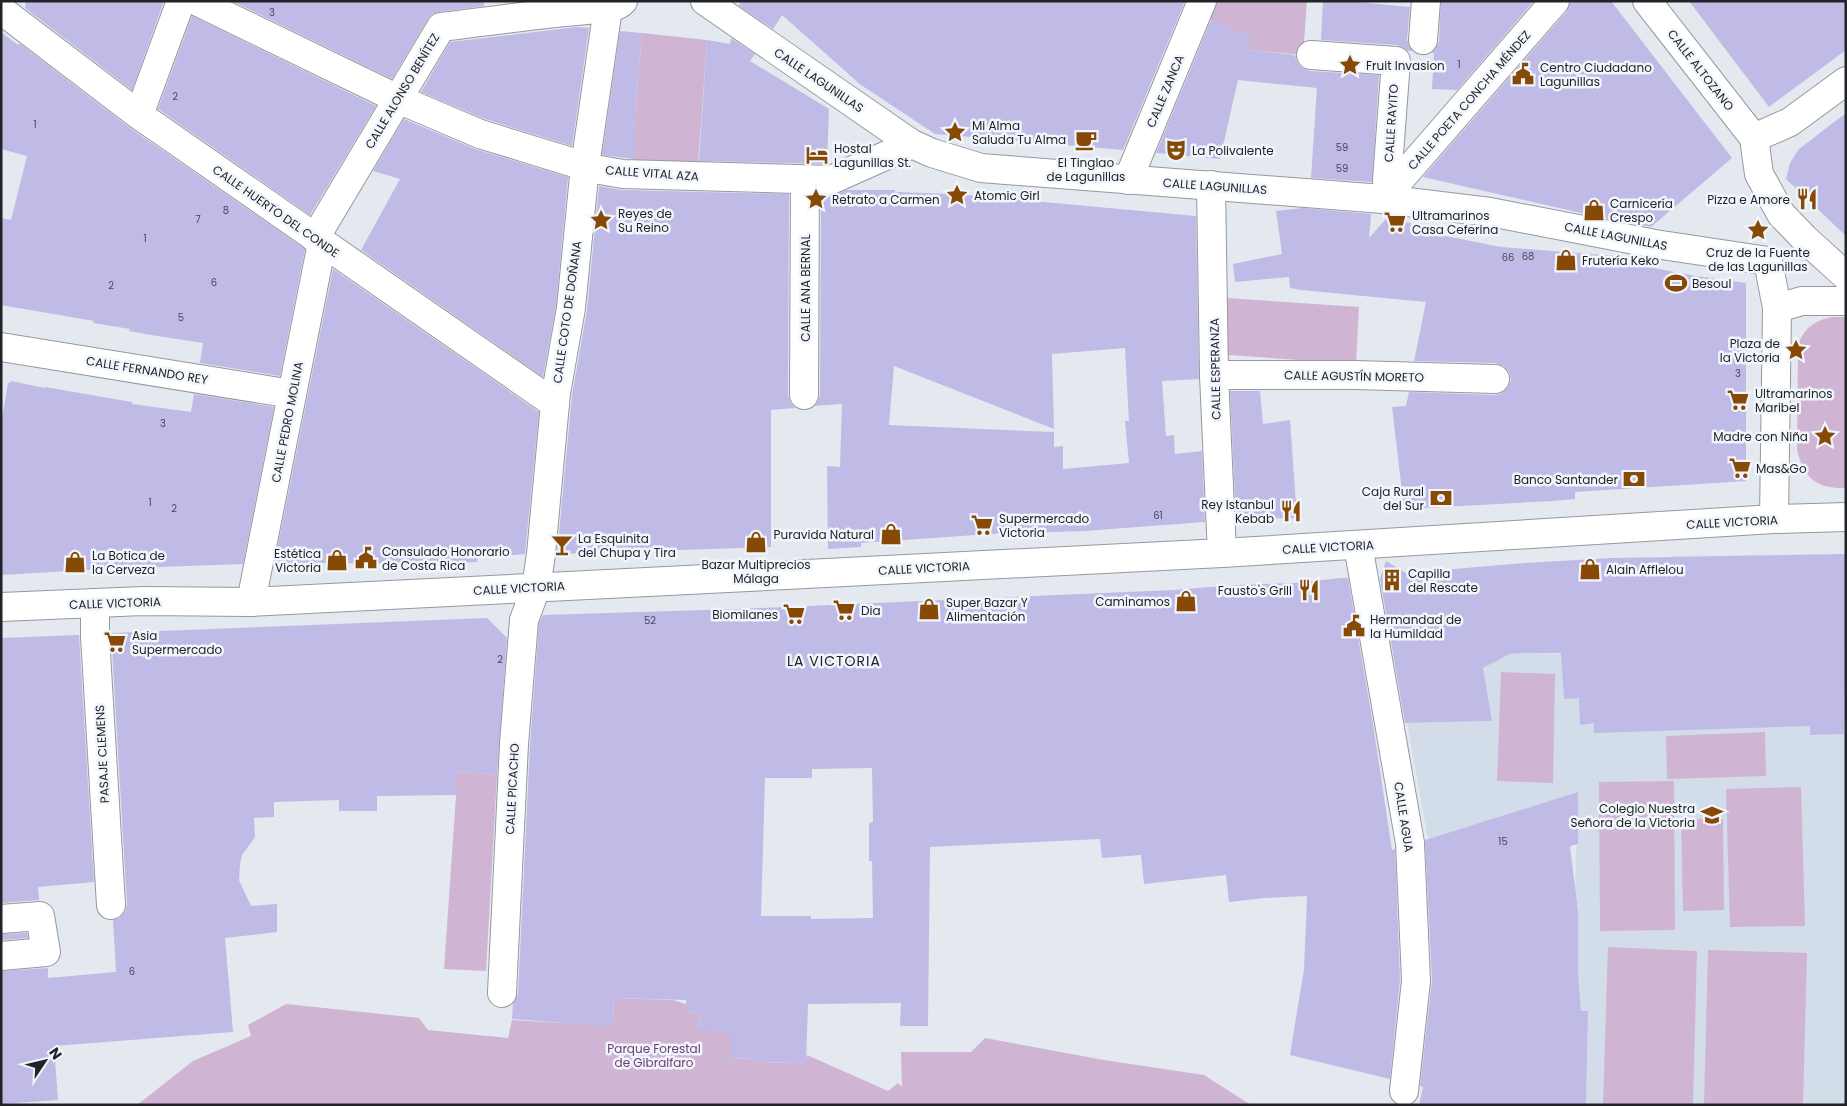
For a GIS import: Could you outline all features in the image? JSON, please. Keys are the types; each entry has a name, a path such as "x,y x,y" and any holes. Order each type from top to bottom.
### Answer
{"street":[{"path":"139,115 181,1"},
{"name":"CALLE VITAL AZA","path":"196,1 398,98 480,134 585,166 623,174 831,180 912,144"},
{"name":"CALLE LAGUNILLAS","path":"705,1 912,144 932,153 981,168 1211,185 1385,189 1490,212 1655,244 1768,261"},
{"name":"CALLE ZANCA","path":"1128,180 1202,1"},
{"path":"1423,40 1426,1"},
{"name":"CALLE POETA CONCHA MÉNDEZ","path":"1385,189 1555,1"},
{"name":"CALLE ALTOZANO","path":"1647,1 1754,138"},
{"name":"CALLE ALONSO BENÍTEZ","path":"319,240 398,98 441,27 616,5"},
{"name":"CALLE COTO DE DOÑANA","path":"536,588 555,404 571,308 585,166 616,5"},
{"name":"CALLE HUERTO DEL CONDE","path":"1,10 139,115 555,404"},
{"name":"CALLE RAYITO","path":"1311,55 1396,61 1385,189"},
{"path":"1846,81 1790,122 1754,138 1759,174 1781,214 1846,276"},
{"name":"CALLE ANA BERNAL","path":"804,395 805,180"},
{"name":"CALLE ESPERANZA","path":"1211,185 1214,374 1222,553"},
{"path":"1774,519 1777,308 1768,261 1784,246 1804,238"},
{"name":"CALLE PEDRO MOLINA","path":"251,602 292,394 319,240"},
{"path":"1777,308 1802,301 1846,301"},
{"name":"CALLE FERNANDO REY","path":"1,347 292,394"},
{"name":"CALLE AGUSTÍN MORETO","path":"1214,374 1355,375 1495,379"},
{"name":"CALLE VICTORIA","path":"1,608 143,601 251,602 536,588 1222,553 1774,519 1846,517"},
{"name":"CALLE AGUA","path":"1358,545 1410,843 1416,981 1404,1091"},
{"name":"CALLE PICACHO","path":"502,993 514,744 524,620 536,588"},
{"name":"PASAJE CLEMENS","path":"96,603 95,636 111,905"},
{"path":"1,919 40,916 46,952 1,956"}],"shaded area":[{"name":"Colegio Nuestra Señora de la Victoria","path":"1846,554 1844,734 1846,734 1846,1105 1577,1105 1586,1090 1588,1011 1581,1011 1579,985 1565,985 1565,970 1578,969 1578,912 1575,890 1578,792 1428,839 1407,723 1492,721 1483,668 1510,654 1572,654 1678,648 1673,556"}],"green space":[{"path":"1210,1 1307,1 1303,55 1248,50 1250,37 1204,17"},
{"path":"642,33 707,40 698,166 633,162"},
{"path":"1227,298 1359,307 1356,364 1228,355"},
{"path":"1832,317 1846,317 1846,488 1827,486 1813,480 1803,468 1797,450 1798,345 1803,334 1810,326"},
{"path":"1501,672 1555,674 1553,783 1497,781"},
{"path":"1765,732 1766,776 1667,779 1666,736"},
{"path":"456,771 497,775 486,971 444,969 456,796"},
{"path":"1674,781 1675,930 1600,931 1599,782"},
{"path":"1801,787 1805,926 1730,927 1726,789"},
{"path":"1681,819 1723,819 1724,910 1683,911"},
{"path":"1608,947 1697,951 1693,1105 1603,1105"},
{"path":"1708,950 1807,953 1803,1105 1704,1105"},
{"name":"Parque Forestal de Gibralfaro","path":"614,998 673,1000 686,1004 686,1012 700,1014 698,1028 740,1027 730,1059 753,1058 754,1062 805,1063 807,1055 888,1091 898,1083 902,1087 901,1052 971,1052 985,1038 1104,1060 1204,1075 1251,1105 137,1105 193,1061 251,1036 248,1025 286,1004 419,1018 428,1030 508,1038 512,1020 613,1026"}],"building":[{"path":"26,1 164,1 132,90 25,8"},
{"path":"232,1 484,1 484,6 432,14 392,79"},
{"path":"740,1 1185,1 1123,150 935,134 861,85 782,15 773,29 739,6"},
{"path":"1323,1 1346,1 1410,7 1407,39 1413,51 1407,51 1397,45 1321,40"},
{"path":"1441,1 1534,1 1457,90 1432,89 1434,53 1431,53 1439,41"},
{"path":"1570,1 1611,1 1732,158 1651,227 1423,177 1567,11"},
{"path":"1689,1 1846,1 1846,50 1769,107"},
{"path":"192,16 376,106 310,215 158,109"},
{"path":"1211,20 1251,37 1248,50 1295,55 1297,62 1302,68 1310,71 1379,75 1372,182 1311,178 1317,88 1238,80 1220,159 1156,153"},
{"path":"577,27 589,28 572,146 485,119 421,92 450,42"},
{"path":"620,31 642,33 635,113 634,159 602,155"},
{"path":"1,32 18,45 19,43 130,128 305,249 280,376 200,363 203,343 129,331 130,329 93,323 94,321 1,305 1,218 11,220 27,156 1,149"},
{"path":"731,38 755,54 750,61 829,109 827,164 699,161 707,40 730,44"},
{"path":"1846,113 1846,236 1786,179 1790,163 1799,149"},
{"path":"404,119 475,149 568,177 556,306 543,377 361,250 400,179 373,171"},
{"path":"599,186 622,190 789,194 788,395 790,402 795,408 771,410 771,547 557,554 572,395 587,310"},
{"path":"846,190 895,190 895,192 955,194 1196,216 1199,379 1162,381 1166,436 1174,435 1175,454 1202,451 1205,522 1084,531 990,534 861,543 861,547 828,549 827,466 840,467 842,404 814,406 818,402 820,395 821,195 831,196","holes":["1125,348 1129,421 1125,421 1129,463 1063,469 1063,446 1054,447 1054,432 889,425 894,366 1054,429 1052,354"]},
{"path":"1303,208 1371,214 1369,238 1386,219 1411,223 1410,229 1501,247 1617,256 1612,260 1696,276 1746,283 1746,481 1575,492 1575,499 1553,501 1404,509 1392,407 1406,406 1409,392 1495,395 1502,393 1508,387 1511,380 1509,372 1504,366 1495,363 1414,361 1426,302 1290,288 1289,277 1235,282 1233,264 1282,254 1276,211"},
{"path":"333,269 539,412 525,554 478,558 477,562 274,565"},
{"path":"11,381 132,402 132,404 191,412 194,394 274,407 243,564 1,575 1,424 8,383"},
{"path":"1230,391 1260,391 1263,424 1290,420 1297,518 1236,519"},
{"path":"1846,554 1844,734 1810,735 1810,726 1594,733 1594,723 1580,725 1579,698 1564,699 1561,653 1510,654 1483,668 1492,721 1405,723 1380,579 1386,561 1406,573 1612,558"},
{"path":"1348,578 1392,850 1395,849 1400,980 1390,1079 1290,1055 1304,969 1307,896 1229,902 1226,875 1144,884 1141,855 1102,858 1100,839 930,847 928,1026 900,1026 901,1003 808,1004 806,1063 754,1062 753,1058 729,1059 732,1033 698,1029 700,1014 686,1012 686,1000 614,998 613,1027 512,1019 513,1003 518,994 530,745 539,623 543,615 737,609 1294,583","holes":["872,768 873,822 869,823 869,861 872,861 873,918 811,919 811,916 761,916 765,778 812,778 812,769"]},
{"path":"487,618 507,638 497,775 456,771 456,795 377,796 377,811 339,811 339,800 274,802 274,817 254,818 255,837 242,855 239,880 251,906 277,904 277,932 225,938 233,1032 54,1046 58,1100 1,1104 1,971 48,968 48,978 116,972 113,920 120,918 125,912 127,904 111,633"},
{"path":"79,635 94,882 38,887 39,900 1,903 1,638"},
{"path":"1578,792 1578,844 1570,846 1578,912 1578,973 1581,1011 1588,1011 1586,1105 1419,1105 1423,1087 1420,1086 1432,980 1425,840"},
{"path":"27,933 28,938 1,940 1,934"}],"place":[{"name":"Fruit Invasion","path":"1350,65"},
{"name":"Centro Ciudadano Lagunillas","path":"1523,74"},
{"name":"Mi Alma Saluda Tu Alma","path":"955,132"},
{"name":"El Tinglao de Lagunillas","path":"1086,140"},
{"name":"La Polivalente","path":"1176,150"},
{"name":"Hostal Lagunillas St.","path":"817,155"},
{"name":"Atomic Girl","path":"957,195"},
{"name":"Retrato a Carmen","path":"816,199"},
{"name":"Pizza e Amore","path":"1807,199"},
{"name":"Carnicería Crespo","path":"1594,210"},
{"name":"Reyes de Su Reino","path":"601,220"},
{"name":"Ultramarinos Casa Ceferina","path":"1395,222"},
{"name":"Cruz de la Fuente de las Lagunillas","path":"1758,230"},
{"name":"Frutería Keko","path":"1566,260"},
{"name":"Besoul","path":"1676,283"},
{"name":"Plaza de la Victoria","path":"1796,350"},
{"name":"Ultramarinos Maribel","path":"1738,400"},
{"name":"Madre con Niña","path":"1825,436"},
{"name":"Mas&Go","path":"1740,468"},
{"name":"Banco Santander","path":"1634,479"},
{"name":"Caja Rural del Sur","path":"1441,498"},
{"name":"Rey Istanbul Kebab","path":"1291,511"},
{"name":"Supermercado Victoria","path":"982,525"},
{"name":"Puravida Natural","path":"891,534"},
{"name":"Bazar Multiprecios Málaga","path":"756,542"},
{"name":"La Esquinita del Chupa y Tira","path":"562,545"},
{"name":"Consulado Honorario de Costa Rica","path":"366,558"},
{"name":"Estética Victoria","path":"337,560"},
{"name":"La Botica de la Cerveza","path":"75,562"},
{"name":"Alain Afflelou","path":"1590,569"},
{"name":"Capilla del Rescate","path":"1392,580"},
{"name":"Fausto's Grill","path":"1309,590"},
{"name":"Caminamos","path":"1186,601"},
{"name":"Super Bazar Y Alimentación","path":"929,609"},
{"name":"Dia","path":"844,610"},
{"name":"Biomilanes","path":"794,614"},
{"name":"Hermandad de la Humildad","path":"1354,626"},
{"name":"Asia Supermercado","path":"115,642"},
{"name":"Colegio Nuestra Señora de la Victoria","path":"1712,815"}],"district":[{"name":"LA VICTORIA","path":"834,661"}]}
